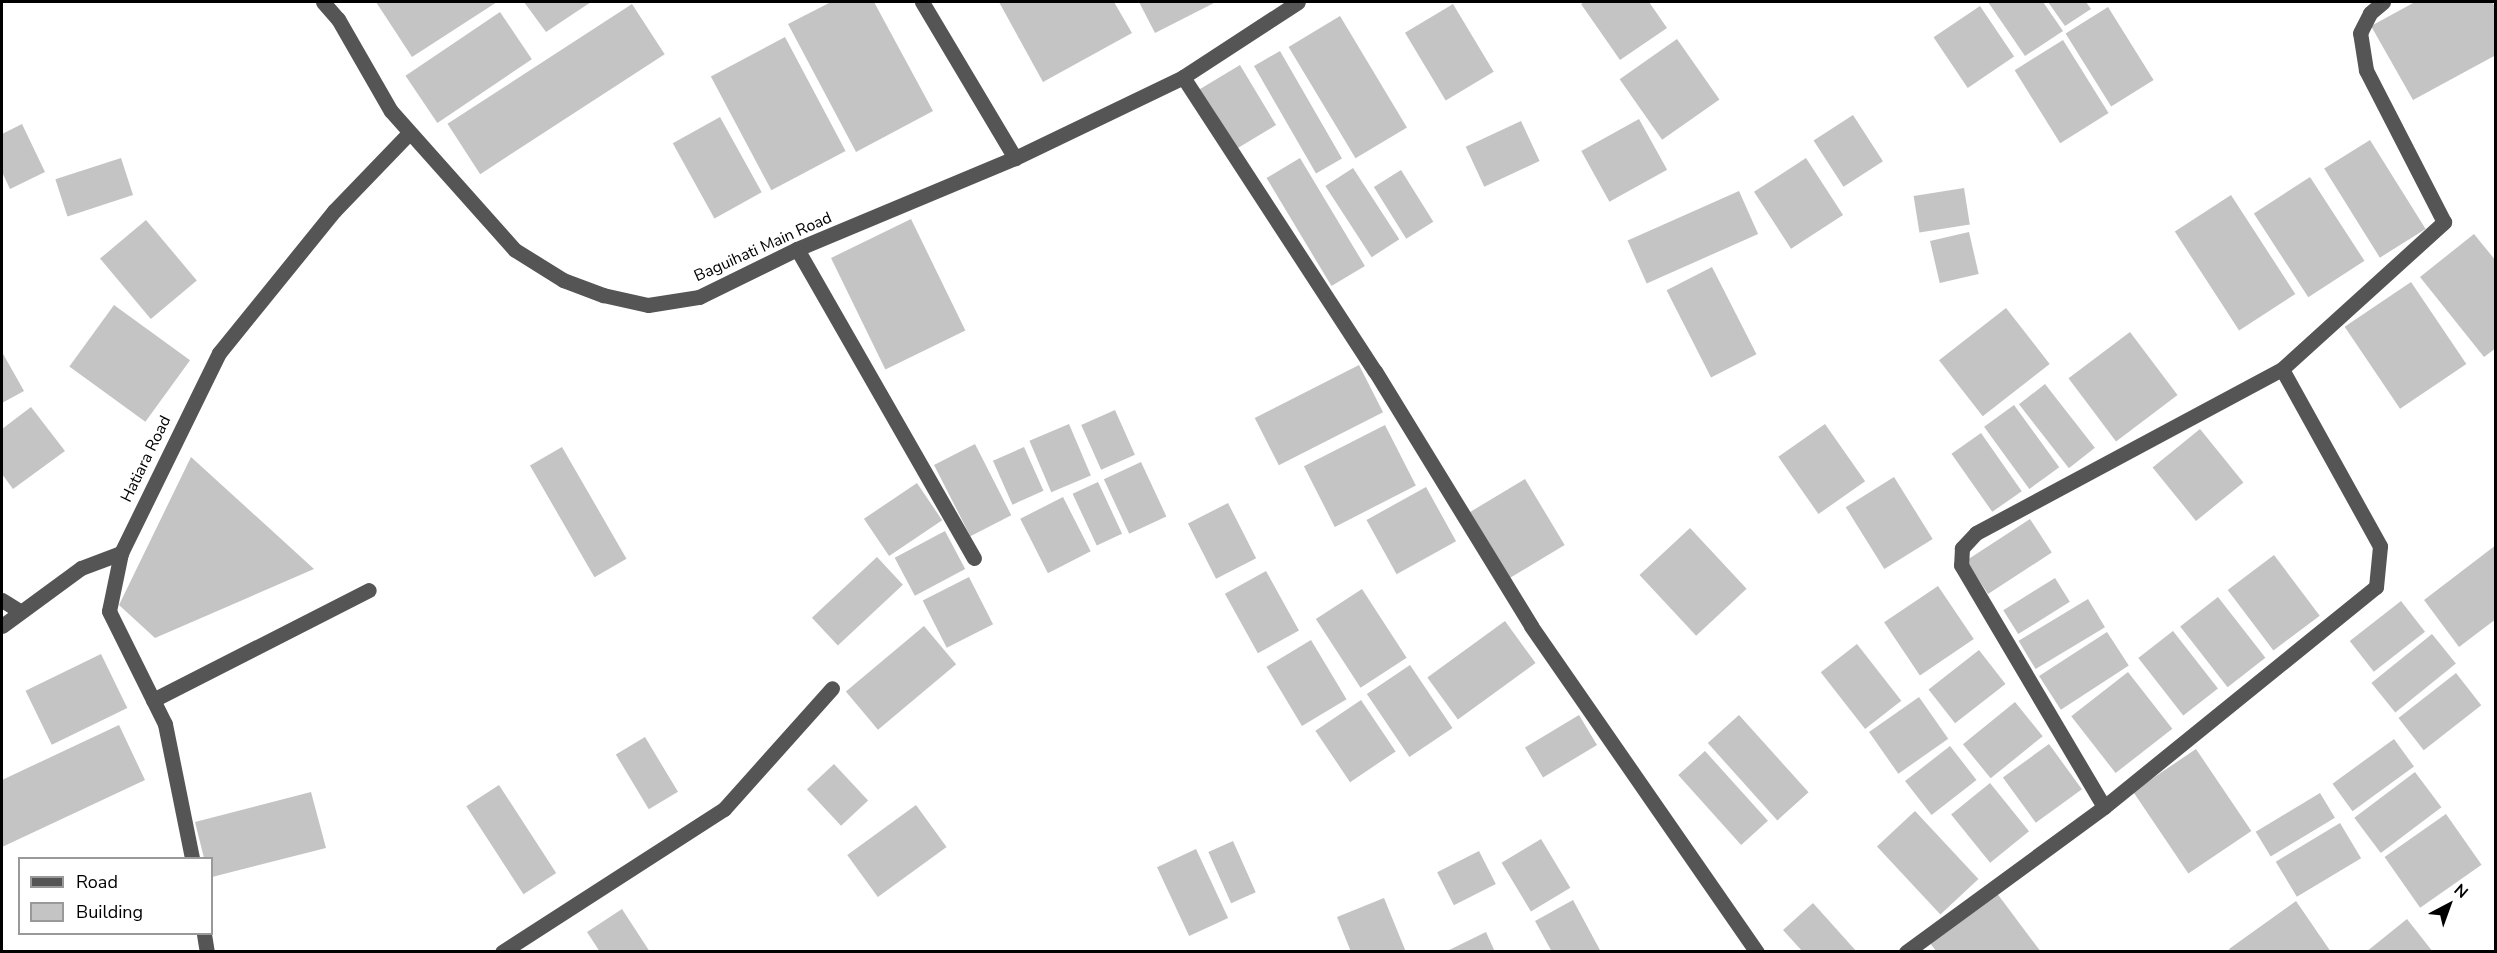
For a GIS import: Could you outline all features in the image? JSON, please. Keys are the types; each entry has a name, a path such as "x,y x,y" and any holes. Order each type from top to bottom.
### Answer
{"street":[{"name":"Baguihati Main Road","path":"323,2 338,19 391,111 515,250 563,280 603,295 648,305 699,297 797,249 1015,158 1184,77 1298,2"},
{"path":"922,2 1015,158"},
{"path":"2104,807 1961,565 1962,548 1977,533 2282,369 2444,222 2366,70 2360,33 2370,13 2383,2"},
{"path":"1184,77 1375,371 1531,626 1757,951"},
{"name":"Hatiara Road","path":"192,857 165,724 109,611 121,553 219,353 334,211 409,133"},
{"path":"797,249 974,558"},
{"path":"1906,951 2104,807 2376,587 2380,546 2282,369"},
{"path":"2,626 18,610 81,568 121,553"},
{"path":"153,700 369,590"},
{"path":"2,600 18,610"},
{"path":"504,951 724,809 832,688"},
{"path":"204,935 207,951"}],"building":[{"path":"376,2 497,2 412,57"},
{"path":"524,2 591,2 546,32"},
{"path":"831,2 874,2 933,111 856,152 788,24"},
{"path":"999,2 1114,2 1132,33 1043,82"},
{"path":"1139,2 1216,2 1155,33"},
{"path":"1585,2 1649,2 1667,28 1620,60 1581,4"},
{"path":"1988,2 2043,2 2063,31 2025,56"},
{"path":"2048,2 2086,2 2091,9 2065,26"},
{"path":"2415,2 2492,2 2496,8 2496,55 2413,100 2371,26"},
{"path":"632,4 665,54 480,174 447,124"},
{"path":"1453,4 1494,72 1446,101 1405,33"},
{"path":"1980,6 2014,57 1968,88 1934,37"},
{"path":"2108,7 2154,80 2111,106 2066,33"},
{"path":"500,12 532,59 437,123 405,76"},
{"path":"1340,16 1407,127 1356,158 1289,47"},
{"path":"785,37 846,151 771,190 711,76"},
{"path":"1677,39 1719,100 1662,140 1620,79"},
{"path":"2063,40 2109,113 2060,143 2015,70"},
{"path":"1280,51 1342,158 1316,173 1254,66"},
{"path":"1240,65 1276,125 1235,150 1199,90"},
{"path":"1853,115 1883,161 1844,187 1814,141"},
{"path":"720,117 762,192 714,218 673,143"},
{"path":"1639,119 1667,170 1609,202 1581,151"},
{"path":"1521,121 1540,161 1484,187 1466,147"},
{"path":"22,124 45,172 10,189 2,172 2,134"},
{"path":"2370,140 2426,229 2380,258 2324,169"},
{"path":"121,158 133,195 67,216 55,179"},
{"path":"1300,158 1365,266 1331,286 1267,178"},
{"path":"1806,158 1843,215 1791,249 1754,192"},
{"path":"1353,168 1399,239 1372,257 1325,186"},
{"path":"1401,170 1433,222 1406,239 1374,187"},
{"path":"2310,177 2364,261 2308,297 2254,213"},
{"path":"1964,188 1970,225 1919,233 1914,196"},
{"path":"1739,191 1758,234 1647,284 1628,241"},
{"path":"2231,195 2295,294 2239,330 2175,231"},
{"path":"911,219 965,330 885,369 831,258"},
{"path":"146,220 197,281 151,319 100,259"},
{"path":"1969,232 1979,274 1940,283 1930,241"},
{"path":"2474,234 2496,261 2496,348 2484,357 2420,277"},
{"path":"1712,267 1756,354 1711,377 1667,290"},
{"path":"2411,282 2466,364 2400,409 2345,327"},
{"path":"114,305 190,360 145,422 69,366"},
{"path":"2006,308 2050,364 1983,416 1939,360"},
{"path":"2130,332 2178,395 2116,441 2069,378"},
{"path":"2,352 24,391 2,403"},
{"path":"1359,365 1383,412 1279,465 1255,418"},
{"path":"2045,384 2095,448 2069,468 2019,404"},
{"path":"2014,405 2059,467 2029,489 1984,427"},
{"path":"31,407 65,451 13,489 2,474 2,429"},
{"path":"1115,410 1135,455 1101,470 1081,425"},
{"path":"1069,424 1091,476 1051,492 1029,441"},
{"path":"1825,424 1865,481 1818,514 1778,457"},
{"path":"1385,425 1416,486 1335,527 1304,466"},
{"path":"2200,429 2243,483 2196,521 2153,467"},
{"path":"1981,433 2022,491 1992,512 1952,454"},
{"path":"975,444 1011,515 970,536 934,465"},
{"path":"562,447 626,559 594,577 530,466"},
{"path":"1024,447 1044,491 1012,505 993,461"},
{"path":"191,457 314,569 155,638 119,605"},
{"path":"1141,462 1166,516 1129,534 1104,479"},
{"path":"1894,477 1933,539 1884,569 1846,507"},
{"path":"1525,479 1565,545 1510,578 1470,512"},
{"path":"1098,482 1122,534 1097,545 1073,494"},
{"path":"917,483 942,520 889,556 864,519"},
{"path":"1426,487 1456,541 1397,574 1367,520"},
{"path":"1063,497 1091,551 1048,573 1020,519"},
{"path":"1228,503 1256,558 1216,579 1188,523"},
{"path":"2030,519 2052,553 1988,594 1966,560"},
{"path":"1690,528 1747,589 1696,636 1640,575"},
{"path":"945,531 965,569 915,596 895,558"},
{"path":"2496,545 2496,619 2459,647 2424,600"},
{"path":"2274,555 2320,616 2273,651 2228,590"},
{"path":"877,557 903,585 838,645 812,618"},
{"path":"1266,571 1299,630 1258,653 1225,594"},
{"path":"969,577 993,624 947,648 923,601"},
{"path":"2055,578 2070,602 2018,634 2003,610"},
{"path":"1938,586 1974,639 1920,675 1884,622"},
{"path":"1362,589 1407,658 1361,688 1316,619"},
{"path":"2218,597 2265,658 2228,687 2180,627"},
{"path":"2088,599 2105,627 2036,669 2019,641"},
{"path":"2401,601 2425,632 2374,672 2350,641"},
{"path":"1505,621 1536,663 1458,719 1427,677"},
{"path":"924,626 956,664 878,730 846,692"},
{"path":"2173,631 2218,689 2183,716 2138,658"},
{"path":"2107,632 2129,666 2061,710 2039,676"},
{"path":"2432,634 2456,664 2395,713 2371,683"},
{"path":"1311,640 1347,699 1302,726 1266,667"},
{"path":"1857,644 1901,701 1865,729 1821,672"},
{"path":"1979,650 2005,684 1955,723 1929,689"},
{"path":"101,654 127,708 52,745 26,691"},
{"path":"1410,665 1452,728 1409,757 1367,694"},
{"path":"2128,672 2172,729 2116,773 2071,716"},
{"path":"2456,673 2481,705 2424,750 2398,718"},
{"path":"1919,697 1948,739 1898,774 1869,732"},
{"path":"1361,700 1396,751 1350,782 1315,731"},
{"path":"2015,702 2043,736 1991,778 1963,744"},
{"path":"1579,715 1597,745 1543,777 1525,747"},
{"path":"1739,715 1809,792 1777,820 1708,743"},
{"path":"119,725 145,780 2,847 2,780"},
{"path":"645,737 678,792 649,809 616,755"},
{"path":"2394,739 2414,767 2352,811 2333,784"},
{"path":"2049,744 2082,789 2036,823 2003,778"},
{"path":"1950,746 1976,780 1932,815 1905,781"},
{"path":"2196,749 2251,831 2188,874 2133,791"},
{"path":"1705,751 1768,821 1741,845 1678,775"},
{"path":"834,764 868,801 841,826 807,789"},
{"path":"2415,772 2441,807 2381,853 2354,818"},
{"path":"1990,783 2029,831 1990,863 1951,814"},
{"path":"499,785 556,873 523,894 466,806"},
{"path":"311,792 326,848 213,877 213,857 204,857 195,822"},
{"path":"2320,793 2335,818 2271,856 2256,832"},
{"path":"916,805 947,847 878,897 847,855"},
{"path":"1915,811 1978,879 1940,914 1877,846"},
{"path":"2446,814 2482,865 2420,908 2385,857"},
{"path":"2340,823 2361,858 2297,897 2276,862"},
{"path":"1541,839 1570,888 1531,912 1502,863"},
{"path":"1233,841 1256,892 1231,903 1208,852"},
{"path":"1196,849 1228,918 1189,936 1157,867"},
{"path":"1479,851 1496,884 1454,905 1437,872"},
{"path":"1996,892 2041,952 1937,952 1929,942"},
{"path":"1384,898 1406,952 1351,952 1337,917"},
{"path":"1573,900 1601,952 1552,952 1535,921"},
{"path":"2296,901 2331,952 2231,952 2229,949"},
{"path":"1813,903 1857,952 1803,952 1783,930"},
{"path":"622,909 650,952 600,952 587,932"},
{"path":"2407,919 2433,952 2366,952"},
{"path":"1486,932 1495,952 1445,952"}]}
